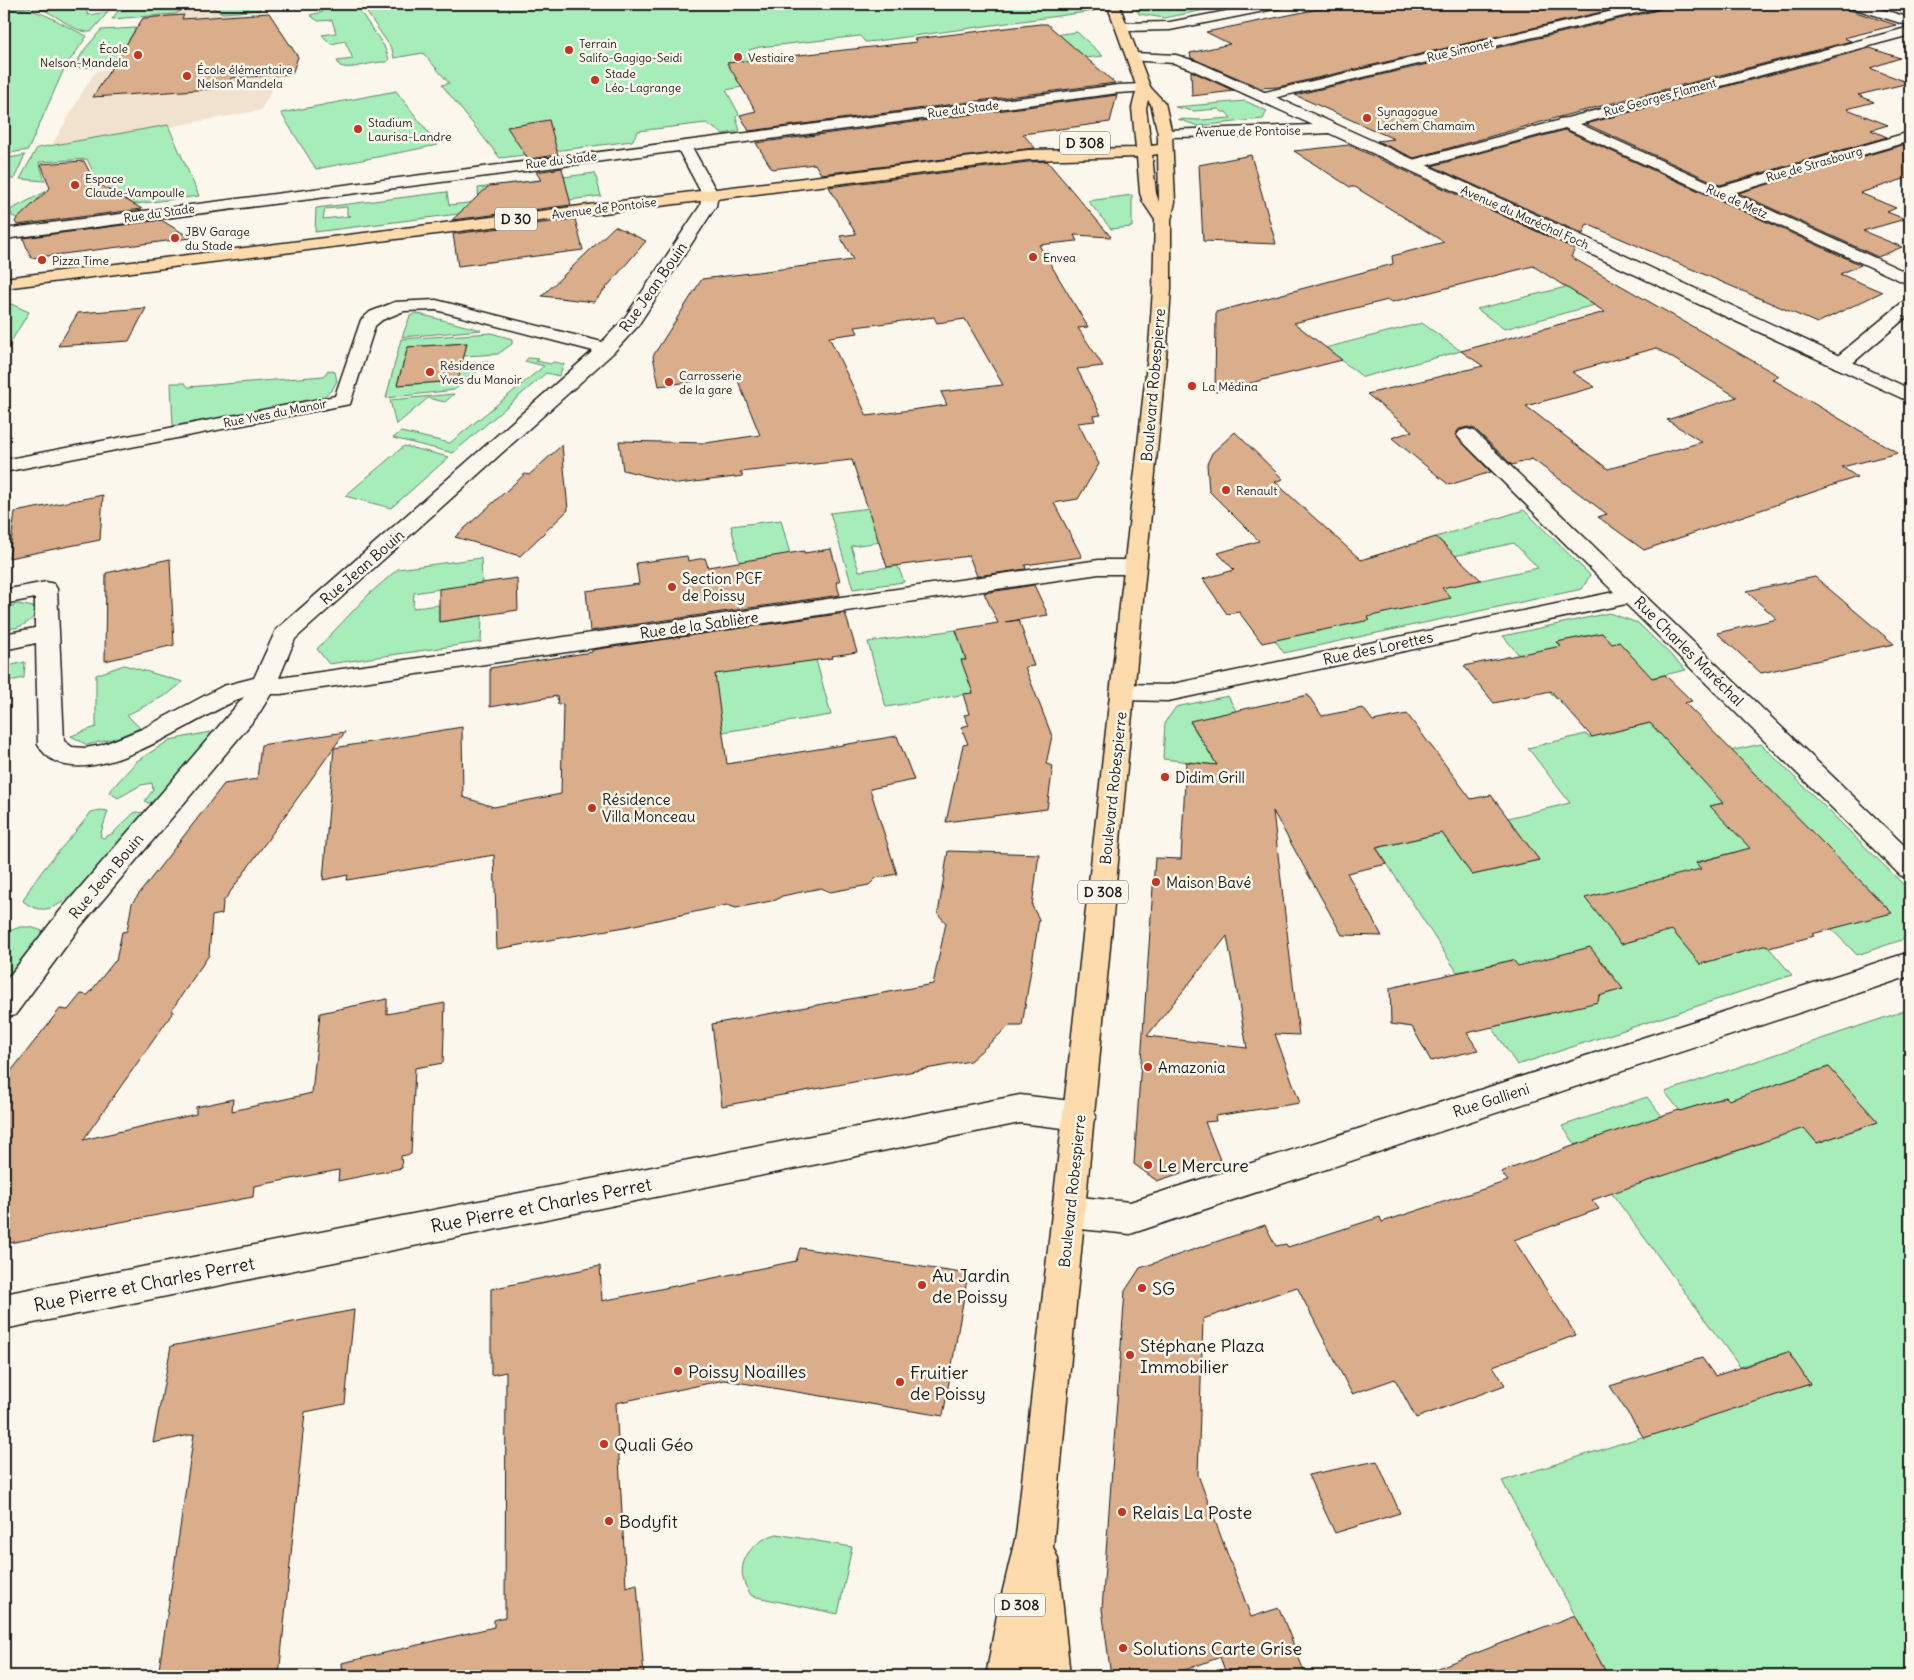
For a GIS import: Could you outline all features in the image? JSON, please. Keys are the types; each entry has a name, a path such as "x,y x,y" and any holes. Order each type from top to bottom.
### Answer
{"main road":[{"name":"Boulevard Robespierre","path":"1007,1676 1018,1615 1036,1535 1158,346 1162,289 1163,220 1168,202 1165,141 1158,103 1144,88 1113,4"},
{"name":"Boulevard Robespierre","path":"1144,88 1139,108 1148,193 1151,202 1163,220"},
{"name":"Avenue de Pontoise","path":"4,283 1028,155 1165,141"},
{"name":"Boulevard Robespierre","path":"1036,1535 1049,1676"}],"street":[{"path":"1122,27 1170,26 1279,4"},
{"name":"Rue Simonet","path":"1261,97 1658,4"},
{"path":"1853,4 1910,22"},
{"name":"Rue Georges Flament","path":"1410,165 1564,122 1910,31"},
{"name":"Avenue du Maréchal Foch","path":"1134,57 1169,58 1185,62 1910,396"},
{"name":"Rue du Stade","path":"4,234 684,144 1118,89 1144,88"},
{"name":"Rue de Metz","path":"1564,122 1910,280"},
{"name":"Avenue de Pontoise","path":"1165,141 1184,144 1271,132 1330,128"},
{"name":"Rue de Strasbourg","path":"1718,192 1910,136"},
{"path":"1888,143 1910,152"},
{"path":"684,144 710,194"},
{"name":"Rue Jean Bouin","path":"4,1006 70,920 248,709 264,685 284,635 606,349 631,323 704,213 708,206 710,194"},
{"name":"Rue Yves du Manoir","path":"4,466 342,400 368,324 376,316 401,306 436,305 606,349"},
{"path":"1841,363 1910,305"},
{"name":"Rue Charles Maréchal","path":"1468,435 1910,868"},
{"name":"Rue de la Sablière","path":"264,685 281,686 1098,567 1135,567"},
{"path":"4,597 46,589 51,745 66,756 107,754 171,725 233,691 264,685"},
{"name":"Rue des Lorettes","path":"1122,692 1168,693 1632,595"},
{"path":"4,642 46,633"},
{"name":"Rue Gallieni","path":"1070,1212 1130,1218 1910,964"},
{"name":"Rue Pierre et Charles Perret","path":"4,1312 1020,1109 1080,1116"}],"shaded area":[{"name":"École élémentaire Nelson Mandela","path":"178,4 243,4 240,15 269,13 298,57 292,74 280,75 261,110 50,149 91,78 98,70 111,69 143,18 153,17 157,10"}],"green space":[{"path":"4,4 85,5 38,8 4,6"},
{"path":"156,4 259,4 260,10 223,13 212,8 198,6 187,8 175,14 112,19 118,11 156,6"},
{"path":"315,4 355,4 384,46 389,59 387,62 350,67 340,66 337,61 353,59 345,41 331,44 322,35 336,33 332,20 318,21 310,15 323,12"},
{"name":"Stade Léo-Lagrange","path":"361,4 1092,4 1094,11 877,41 865,42 860,36 760,47 749,50 755,60 747,86 726,90 739,114 736,117 740,131 723,134 706,123 638,131 632,141 500,158 442,85 449,83 423,53 394,58 392,49"},
{"path":"1134,4 1178,7 1183,4 1235,4 1164,18 1139,14"},
{"path":"4,7 29,10 48,16 87,36 64,69 28,150 4,154"},
{"path":"85,7 88,15 108,12 91,32 78,30 47,11 40,9"},
{"path":"136,28 124,48 134,52 121,53 113,66 73,68 85,49 101,30"},
{"path":"1077,32 1103,56 1078,59 995,42"},
{"name":"Stadium Laurisa-Landre","path":"396,91 438,145 316,169 281,113"},
{"path":"1245,101 1267,111 1263,119 1198,126 1178,119 1231,118 1226,112 1222,112 1219,109 1193,111 1175,107"},
{"path":"168,125 199,196 89,210 134,200 97,180 87,159 39,162 45,181 20,179 37,148"},
{"path":"25,155 14,179 4,179 4,159"},
{"path":"595,173 601,196 315,232 316,208 447,192 449,205 479,202 478,188","holes":["347,207 347,215 351,216 323,219 325,209"]},
{"path":"47,191 20,219 12,216 10,210"},
{"path":"1132,195 1132,227 1111,229 1088,201"},
{"path":"1566,287 1595,305 1504,329 1477,309"},
{"path":"4,301 29,312 4,353"},
{"path":"416,313 481,330 402,337 410,316"},
{"path":"1422,323 1461,351 1363,377 1325,348"},
{"path":"491,333 512,339 512,344 498,354 464,356 467,343 408,347 397,385 457,381 462,363 488,362 454,390 386,398 401,339"},
{"path":"528,358 539,359 536,361 551,364 553,362 564,364 559,376 546,373 453,453 393,438 401,432 450,443 544,366 525,361"},
{"path":"328,370 335,372 337,381 332,390 319,400 173,426 171,383 185,383 188,387 324,376"},
{"path":"454,394 445,402 428,398 396,425 390,400"},
{"path":"404,446 449,457 391,508 345,496"},
{"path":"878,507 889,541 851,546 859,571 898,566 904,582 853,589 830,513"},
{"path":"1524,510 1590,575 1582,589 1284,653 1243,595 1414,544 1422,554 1447,547 1436,537","holes":["1514,543 1538,568 1477,581 1454,556"]},
{"path":"781,520 792,562 749,604 731,526"},
{"path":"481,558 482,583 463,585 462,589 439,589 414,593 413,608 439,605 439,622 482,616 481,642 329,664 317,649 369,594 398,569"},
{"path":"17,604 34,607 36,613 30,621 22,626 4,629 4,609"},
{"path":"1609,613 1638,623 1686,670 1556,699 1503,636","holes":["1602,633 1612,644 1619,642 1631,655 1558,642"]},
{"path":"806,623 831,715 723,732 706,637"},
{"path":"956,630 966,660 962,660 973,693 886,707 868,642"},
{"path":"25,662 24,678 4,682 4,667"},
{"path":"124,665 183,682 168,694 127,715 140,728 116,738 87,745 71,736 96,727 96,675"},
{"path":"1228,696 1236,711 1190,722 1217,765 1163,759 1165,722 1176,707"},
{"path":"1650,723 1685,761 1761,744 1910,891 1910,937 1857,955 1752,848 1696,862 1792,975 1517,1065 1492,1027 1550,1014 1513,960 1457,972 1377,848 1442,833 1472,875 1539,860 1508,818 1570,803 1528,748 1586,734 1588,737","holes":["1770,791 1802,822 1711,806","1849,869 1891,913 1805,880","1635,885 1753,949 1700,964 1672,930 1621,944"]},
{"path":"210,732 213,734 156,801 148,803 145,801 153,790 152,783 141,785 118,798 109,792 137,761 170,740"},
{"path":"108,811 100,836 103,838 112,834 135,812 145,813 98,869 70,897 57,905 45,909 33,907 23,901 45,867 91,812"},
{"path":"20,927 30,927 46,932 4,986 4,933"},
{"path":"1910,1009 1910,1676 1608,1676 1502,1481 1810,1384 1788,1352 1740,1367 1562,1126 1647,1097 1700,1164 1763,1142 1726,1097 1680,1111 1665,1092","holes":["1828,1067 1878,1122 1817,1143 1769,1087"]},
{"path":"777,1534 852,1547 838,1614 752,1596 743,1576 745,1558 758,1543"}],"building":[{"path":"1343,4 1636,4 1278,87 1261,88 1191,58 1190,53 1230,44 1206,32"},
{"path":"1666,4 1831,4 1896,25 1844,38 1851,41 1559,117 1414,158 1377,141 1394,139 1295,95 1658,10"},
{"path":"269,13 298,57 292,74 231,78 227,88 93,97 143,18 184,15 182,19"},
{"path":"1047,24 1115,83 749,131 740,115 756,111 727,63 917,42 914,39"},
{"path":"1870,48 1900,58 1870,68 1909,83 1858,95 1874,102 1847,109 1888,125 1871,130 1887,137 1720,185 1586,124"},
{"path":"1191,71 1234,91 1192,96"},
{"path":"1117,95 1110,122 1023,134 1035,148 821,174 815,164 772,169 756,143"},
{"path":"549,120 558,155 528,159 507,127"},
{"path":"1565,130 1861,265 1840,274 1882,292 1817,323 1587,224 1583,234 1432,166"},
{"path":"1906,144 1910,146 1910,177 1860,193 1896,208 1887,212 1905,219 1863,231 1902,247 1878,257 1738,193"},
{"path":"1349,145 1575,249 1571,257 1779,376 1772,379 1898,453 1842,467 1857,477 1644,550 1598,517 1607,514 1532,459 1512,465 1475,429 1468,427 1459,429 1455,435 1491,472 1449,485 1392,438 1412,431 1367,394 1483,366 1461,351 1605,312 1533,266 1392,302 1388,300 1294,323 1342,360 1215,392 1216,312 1393,264 1392,256 1444,242 1355,187 1350,187 1294,151","holes":["1656,348 1737,397 1667,420 1702,442 1608,469 1526,406 1595,387 1572,372"]},
{"path":"1251,155 1276,244 1203,241 1199,165"},
{"name":"Espace Claude-Vampoulle","path":"84,161 94,181 142,209 17,225 15,221 50,188 41,164"},
{"path":"1047,161 1111,237 1074,235 1077,241 1039,245 1088,327 1078,328 1103,366 1077,369 1101,415 1093,416 1095,421 1078,423 1099,464 1078,499 1054,503 1082,557 1025,565 1026,569 977,576 969,556 887,567 852,460 740,472 743,476 678,484 623,470 619,441 706,443 760,435 736,376 659,386 653,356 702,279 853,260 840,236 856,234 829,187","holes":["934,317 937,323 965,319 1003,385 941,392 947,405 867,416 829,337 858,333 855,327"]},
{"path":"562,168 571,205 452,220 489,186 541,180 536,172"},
{"path":"575,219 583,250 458,266 453,234"},
{"path":"161,220 191,238 31,258 23,238"},
{"path":"615,226 646,241 594,302 542,296"},
{"path":"146,308 129,341 58,346 78,313"},
{"name":"Résidence Yves du Manoir","path":"467,343 458,381 397,385 408,347"},
{"path":"1235,432 1283,479 1275,482 1361,560 1436,537 1481,580 1442,588 1451,598 1367,617 1370,620 1262,643 1239,612 1227,614 1203,579 1234,570 1218,553 1259,541 1209,491 1207,464 1212,453"},
{"path":"562,445 568,510 520,556 455,537 525,474 529,475"},
{"path":"103,495 100,540 9,558 15,512"},
{"path":"831,549 840,581 836,582 840,595 590,631 586,591 639,584 636,563 687,556 688,561 705,558 708,567 804,551 804,553"},
{"path":"170,559 174,645 105,661 106,573"},
{"path":"1815,577 1894,644 1761,673 1717,633 1777,619 1746,591"},
{"path":"517,578 518,610 439,622 439,589"},
{"path":"1034,585 1048,615 1005,622 1019,620 1034,666 1025,667 1052,736 1046,764 1053,766 1047,809 946,822 963,745 968,744 961,727 969,725 964,715 969,714 963,694 973,693 961,660 966,660 956,630 998,623 984,593"},
{"path":"845,613 857,652 832,656 833,658 715,674 727,764 897,736 914,780 870,789 897,874 876,878 869,885 830,892 821,888 736,908 727,905 625,927 497,949 494,855 347,880 348,875 323,880 334,748 462,727 463,797 494,807 561,794 563,704 558,705 557,696 490,707 490,668 592,652 592,650"},
{"path":"1602,633 1612,644 1619,642 1652,678 1665,675 1692,701 1685,703 1892,913 1812,934 1814,936 1769,948 1767,945 1700,964 1672,930 1621,944 1585,898 1701,869 1696,863 1750,848 1710,806 1723,803 1650,723 1592,737 1551,691 1494,703 1464,666 1561,646 1557,642"},
{"path":"1308,695 1322,716 1363,708 1373,721 1407,714 1471,799 1491,795 1539,860 1472,875 1442,833 1376,848 1387,864 1347,873 1382,936 1342,935 1273,811 1299,1035 1275,1034 1300,1103 1215,1116 1216,1121 1205,1122 1220,1160 1157,1181 1134,1164 1155,858 1181,859 1186,762 1217,765 1190,721","holes":["1227,936 1247,1048 1147,1036"]},
{"path":"345,732 223,902 222,914 212,916 209,955 171,1011 174,1011 83,1140 196,1114 196,1107 233,1099 232,1111 312,1093 320,1013 387,999 387,1014 445,1003 443,1063 415,1068 411,1154 401,1156 402,1168 338,1181 339,1170 254,1186 253,1197 4,1244 4,1080 60,1009 68,1010 81,994 88,995 116,961 122,932 127,931 132,903 224,784 257,779 261,745"},
{"path":"948,851 1039,854 1032,906 1039,919 1022,1026 1009,1026 970,1061 722,1106 712,1024 933,984 946,923 938,914"},
{"path":"1590,947 1623,989 1599,996 1598,1002 1467,1033 1478,1050 1431,1061 1412,1027 1391,1024 1390,988 1513,960 1518,966"},
{"path":"1829,1067 1878,1122 1817,1143 1804,1128 1592,1200 1599,1209 1514,1240 1576,1335 1493,1366 1505,1385 1416,1418 1395,1379 1352,1394 1297,1287 1203,1319 1198,1475 1251,1617 1279,1608 1306,1676 1227,1676 1220,1657 1169,1676 1111,1676 1102,1609 1125,1291 1140,1268 1265,1225 1276,1246 1286,1244 1288,1247 1380,1217 1382,1222 1508,1181 1501,1172 1595,1138 1679,1110 1726,1097 1729,1100"},
{"path":"800,1248 968,1274 943,1416 724,1380 616,1403 626,1587 637,1584 644,1676 343,1676 342,1663 494,1627 494,1620 505,1617 506,1372 491,1375 491,1289 600,1266 602,1301 796,1261"},
{"path":"354,1310 345,1404 305,1412 279,1676 158,1676 194,1434 153,1443 171,1346"},
{"path":"1788,1352 1810,1384 1644,1438 1610,1386 1702,1358 1715,1376"},
{"path":"1377,1461 1400,1513 1335,1533 1308,1475"},
{"path":"1575,1615 1608,1676 1423,1676 1422,1674"}],"place":[{"name":"Terrain Salifo-Gagigo-Seidi","path":"569,50"},
{"name":"École Nelson-Mandela","path":"138,55"},
{"name":"Vestiaire","path":"738,57"},
{"name":"École élémentaire Nelson Mandela","path":"187,76"},
{"name":"Stade Léo-Lagrange","path":"595,80"},
{"name":"Synagogue Lechem Chamaïm","path":"1367,118"},
{"name":"Stadium Laurisa-Landre","path":"358,129"},
{"name":"Espace Claude-Vampoulle","path":"75,185"},
{"name":"JBV Garage du Stade","path":"175,238"},
{"name":"Envea","path":"1033,257"},
{"name":"Pizza Time","path":"42,260"},
{"name":"Résidence Yves du Manoir","path":"430,372"},
{"name":"Carrosserie de la gare","path":"669,382"},
{"name":"La Médina","path":"1192,386"},
{"name":"Renault","path":"1226,490"},
{"name":"Section PCF de Poissy","path":"672,587"},
{"name":"Didim Grill","path":"1165,777"},
{"name":"Résidence Villa Monceau","path":"592,808"},
{"name":"Maison Bavé","path":"1156,882"},
{"name":"Amazonia","path":"1148,1067"},
{"name":"Le Mercure","path":"1148,1165"},
{"name":"Au Jardin de Poissy","path":"922,1285"},
{"name":"SG","path":"1142,1288"},
{"name":"Stéphane Plaza Immobilier","path":"1130,1355"},
{"name":"Poissy Noailles","path":"678,1371"},
{"name":"Fruitier de Poissy","path":"900,1382"},
{"name":"Quali Géo","path":"604,1444"},
{"name":"Relais La Poste","path":"1122,1512"},
{"name":"Bodyfit","path":"609,1521"},
{"name":"Solutions Carte Grise","path":"1123,1648"}]}
